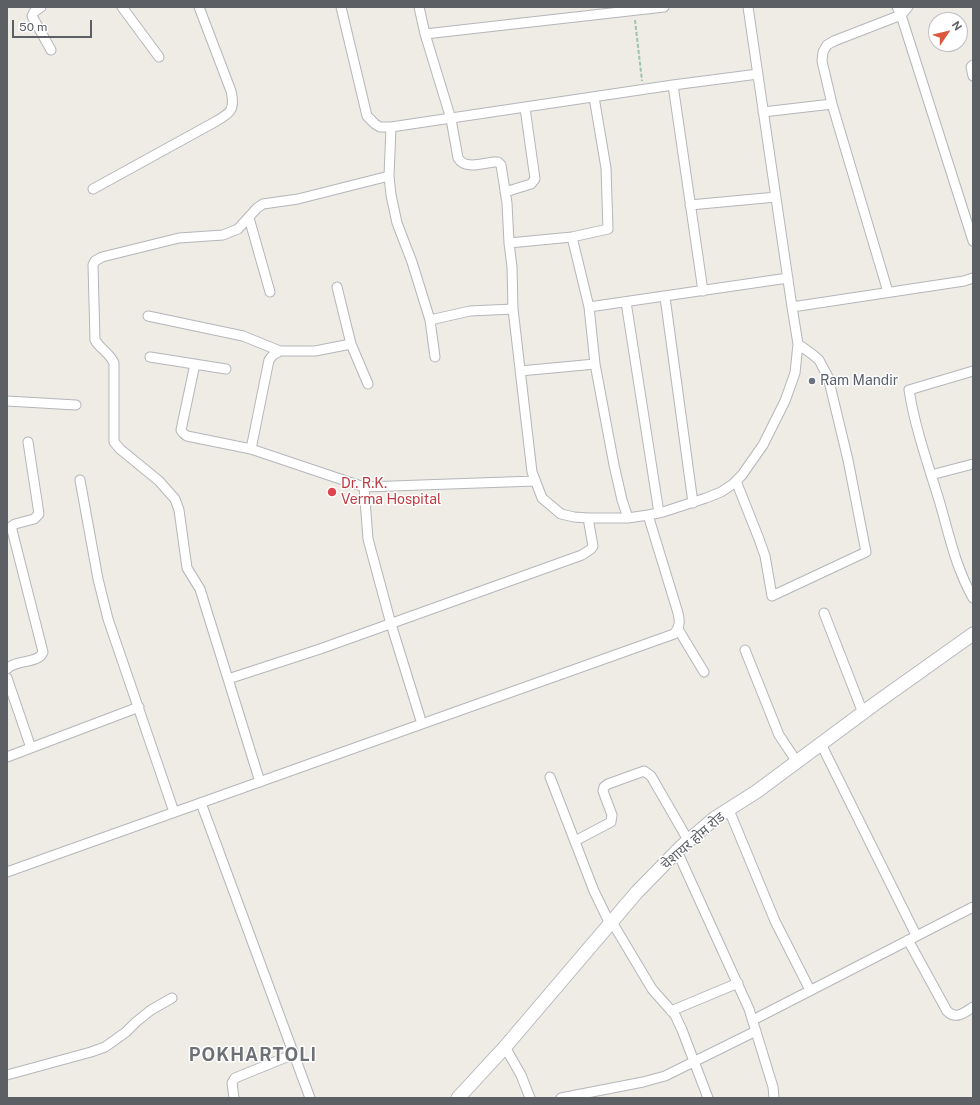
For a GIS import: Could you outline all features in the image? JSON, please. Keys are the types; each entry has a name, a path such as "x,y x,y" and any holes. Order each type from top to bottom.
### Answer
{"street":[{"path":"41,7 34,12 32,16 51,50"},
{"path":"122,7 159,58"},
{"path":"93,189 213,124 225,116 233,106 231,91 199,7"},
{"path":"340,7 367,116 380,127 391,127 450,119 758,74"},
{"path":"419,7 425,34 450,119 458,158 461,163 468,165 494,162 500,163 502,166 506,192 512,266 513,309 532,472 535,482 542,498 561,514 588,518 628,518 659,513 693,503 721,492 736,481 749,466 763,445 784,401 795,373 798,344 748,7"},
{"path":"425,34 664,7"},
{"path":"888,292 832,104 822,61 823,52 827,45 908,7"},
{"path":"899,11 973,241"},
{"path":"973,65 971,67 973,76"},
{"path":"673,86 703,291"},
{"path":"509,243 572,237 608,229 606,168 594,97"},
{"path":"764,112 832,104"},
{"path":"506,192 530,184 536,179 525,108"},
{"path":"391,127 389,176 397,223 412,262 430,320 435,357"},
{"path":"260,782 198,586 187,568 179,510 169,491 120,449 114,442 114,363 112,358 96,340 92,271 95,261 102,256 179,238 223,235 238,229 263,204 298,199 389,176"},
{"path":"690,205 776,197"},
{"path":"248,218 270,292"},
{"path":"572,237 589,307 595,364 614,465 622,500 628,518"},
{"path":"589,307 788,278"},
{"path":"792,307 964,281 973,278"},
{"path":"337,287 351,344 368,384"},
{"path":"664,297 693,503"},
{"path":"626,302 659,513"},
{"path":"430,320 470,311 513,309"},
{"path":"148,316 243,336 280,351 315,351 351,344"},
{"path":"736,481 760,539 765,556 772,596 866,552 848,460 828,377 819,360 798,344"},
{"path":"251,449 269,360 273,355 280,351"},
{"path":"150,356 226,369"},
{"path":"195,364 182,426 182,432 187,436 251,449 364,487 535,482"},
{"path":"520,371 595,364"},
{"path":"973,371 909,390 915,420 955,558 960,573 973,598"},
{"path":"7,401 76,405"},
{"path":"7,669 16,663 38,658 42,656 43,652 12,530 12,526 14,524 34,519 38,514 28,442"},
{"path":"931,475 973,464"},
{"path":"80,480 99,585 108,619 174,812"},
{"path":"364,487 368,540 391,624 422,724"},
{"path":"7,872 674,634 678,629 680,622 648,515"},
{"path":"228,679 391,624 587,552 593,546 588,518"},
{"path":"824,613 863,712"},
{"path":"678,629 704,672"},
{"name":"चेशायर होम रोड","path":"458,1098 505,1047 637,892 688,840 715,818 756,792 863,712 972,638"},
{"path":"745,650 780,735 796,762"},
{"path":"7,678 31,748"},
{"path":"7,757 139,707"},
{"path":"821,744 916,935"},
{"path":"575,841 611,822 612,815 603,791 604,787 608,784 644,771 651,776 688,840"},
{"path":"550,777 594,891 611,923 652,989 671,1011 682,1030 708,1098"},
{"path":"201,803 310,1098"},
{"path":"729,810 775,921 810,990"},
{"path":"677,851 738,983 753,1020 773,1087 774,1098"},
{"path":"753,1020 973,907"},
{"path":"908,940 947,1011 951,1015 956,1016 961,1015 973,1007"},
{"path":"671,1011 738,983"},
{"path":"7,1075 105,1047 126,1032 151,1010 172,998"},
{"path":"561,1098 654,1080 677,1071 756,1031"},
{"path":"505,1047 521,1075 530,1098"},
{"path":"234,1098 232,1083 235,1078 294,1054"}],"path":[{"path":"634,11 643,90"}],"place":[{"name":"Ram Mandir","path":"812,381"},
{"name":"Dr. R.K. Verma Hospital","path":"332,492"}],"district":[{"name":"POKHARTOLI","path":"253,1055"}]}
